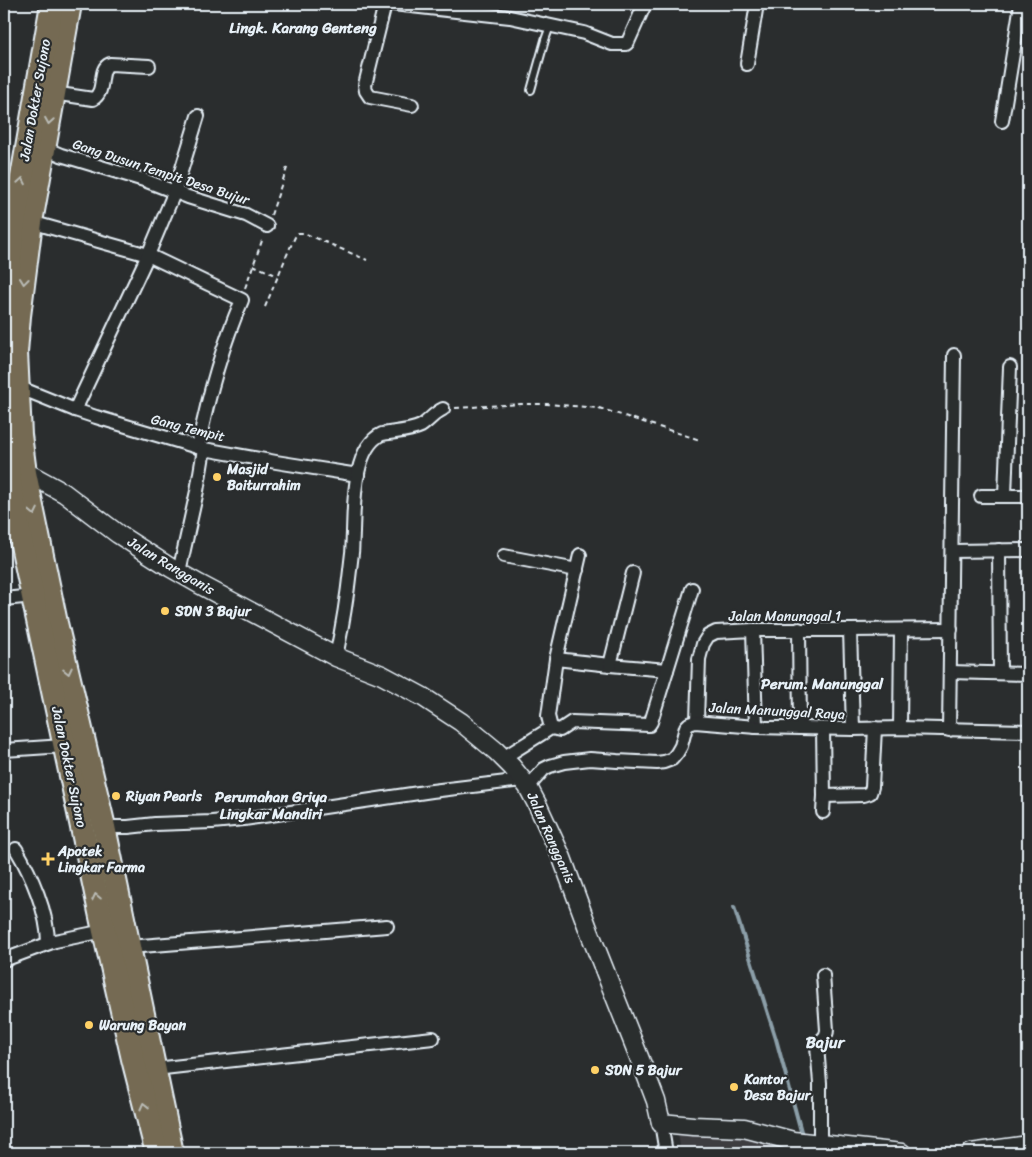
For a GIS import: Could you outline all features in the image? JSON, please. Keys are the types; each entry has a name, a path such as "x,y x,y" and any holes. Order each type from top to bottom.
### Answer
{"highway":[{"name":"Jalan Dokter Sujono","path":"4,316 13,229 49,68 52,4"},
{"path":"49,68 70,4"},
{"name":"Jalan Dokter Sujono","path":"49,68 53,93 31,222 16,352 18,387 9,435 17,471 18,521 64,746 96,932 163,1146"},
{"path":"17,471 56,624 104,827 155,1068 163,1146"}],"street":[{"path":"385,4 366,91 370,97 412,105"},
{"path":"393,4 510,17 584,33 612,44 626,44 630,40 645,4"},
{"path":"747,64 757,4"},
{"path":"1002,121 1021,4"},
{"path":"53,93 95,98 99,94 104,69 107,65 149,66"},
{"path":"75,410 148,255 174,191 198,116"},
{"name":"Gang Dusun Tempit Desa Bujur","path":"44,148 144,180 246,216 267,226"},
{"path":"31,222 148,255 242,300 230,326 204,418 197,491 179,572"},
{"path":"949,730 954,355"},
{"path":"1005,495 1010,366"},
{"name":"Gang Tempit","path":"18,387 75,410 201,448 358,475"},
{"path":"336,657 344,622 350,577 358,475 364,455 372,440 382,434 424,425 437,412 443,409"},
{"name":"Jalan Rangganis","path":"17,471 64,493 118,534 179,572 336,657 382,675 423,697 479,736 512,767 538,806 562,858 656,1101 661,1124"},
{"path":"981,496 1028,496"},
{"path":"999,550 1000,673"},
{"path":"952,551 1028,550"},
{"path":"550,728 548,716 556,659 580,555"},
{"path":"504,556 577,570"},
{"path":"610,665 633,573"},
{"path":"503,758 550,728 560,730 572,722 649,725 652,722 692,589"},
{"path":"4,599 33,596"},
{"path":"799,629 800,728"},
{"name":"Jalan Manunggal 1","path":"698,722 699,659 703,644 708,636 716,632 799,629 951,629"},
{"path":"753,630 756,727"},
{"path":"850,630 853,729"},
{"path":"900,728 901,630"},
{"path":"556,659 667,670"},
{"path":"950,672 1028,674"},
{"name":"Jalan Manunggal Raya","path":"525,784 544,769 564,762 590,759 617,762 664,762 678,753 686,727 690,723 698,722 756,727 823,729 900,728 1028,731"},
{"path":"824,796 864,795 870,793 872,787 875,728"},
{"path":"823,729 823,812"},
{"path":"4,750 64,746"},
{"path":"104,827 122,828 212,822 432,791 525,784"},
{"path":"16,849 33,882 48,931 54,941"},
{"path":"129,947 387,926"},
{"path":"4,960 54,941 96,932"},
{"path":"807,1143 820,1083 817,1046 826,1037 827,1030 823,975"},
{"path":"155,1068 433,1038"},
{"path":"666,1153 661,1124 744,1128 807,1143 902,1153"},
{"path":"971,1153 1028,1145"}],"lane":[{"path":"531,90 550,26"}],"path":[{"path":"265,307 294,237 301,232 367,260"},
{"path":"253,265 278,276"},
{"path":"443,409 521,404 599,408 700,440"}],"shaded area":[{"path":"678,1133 765,1140 775,1148 775,1153 681,1153"}],"waterway":[{"path":"734,907 776,1039 802,1135 801,1138"}],"place":[{"name":"Masjid Baiturrahim","path":"217,477"},
{"name":"SDN 3 Bajur","path":"165,611"},
{"name":"Riyan Pearls","path":"116,796"},
{"name":"Apotek Lingkar Farma","path":"48,859"},
{"name":"Warung Bayan","path":"89,1025"},
{"name":"SDN 5 Bajur","path":"595,1070"},
{"name":"Kantor Desa Bajur","path":"734,1087"}],"district":[{"name":"Lingk. Karang Genteng","path":"303,28"},
{"name":"Perum. Manunggal","path":"822,684"},
{"name":"Perumahan Griya Lingkar Mandiri","path":"271,806"},
{"name":"Bajur","path":"825,1042"}]}
